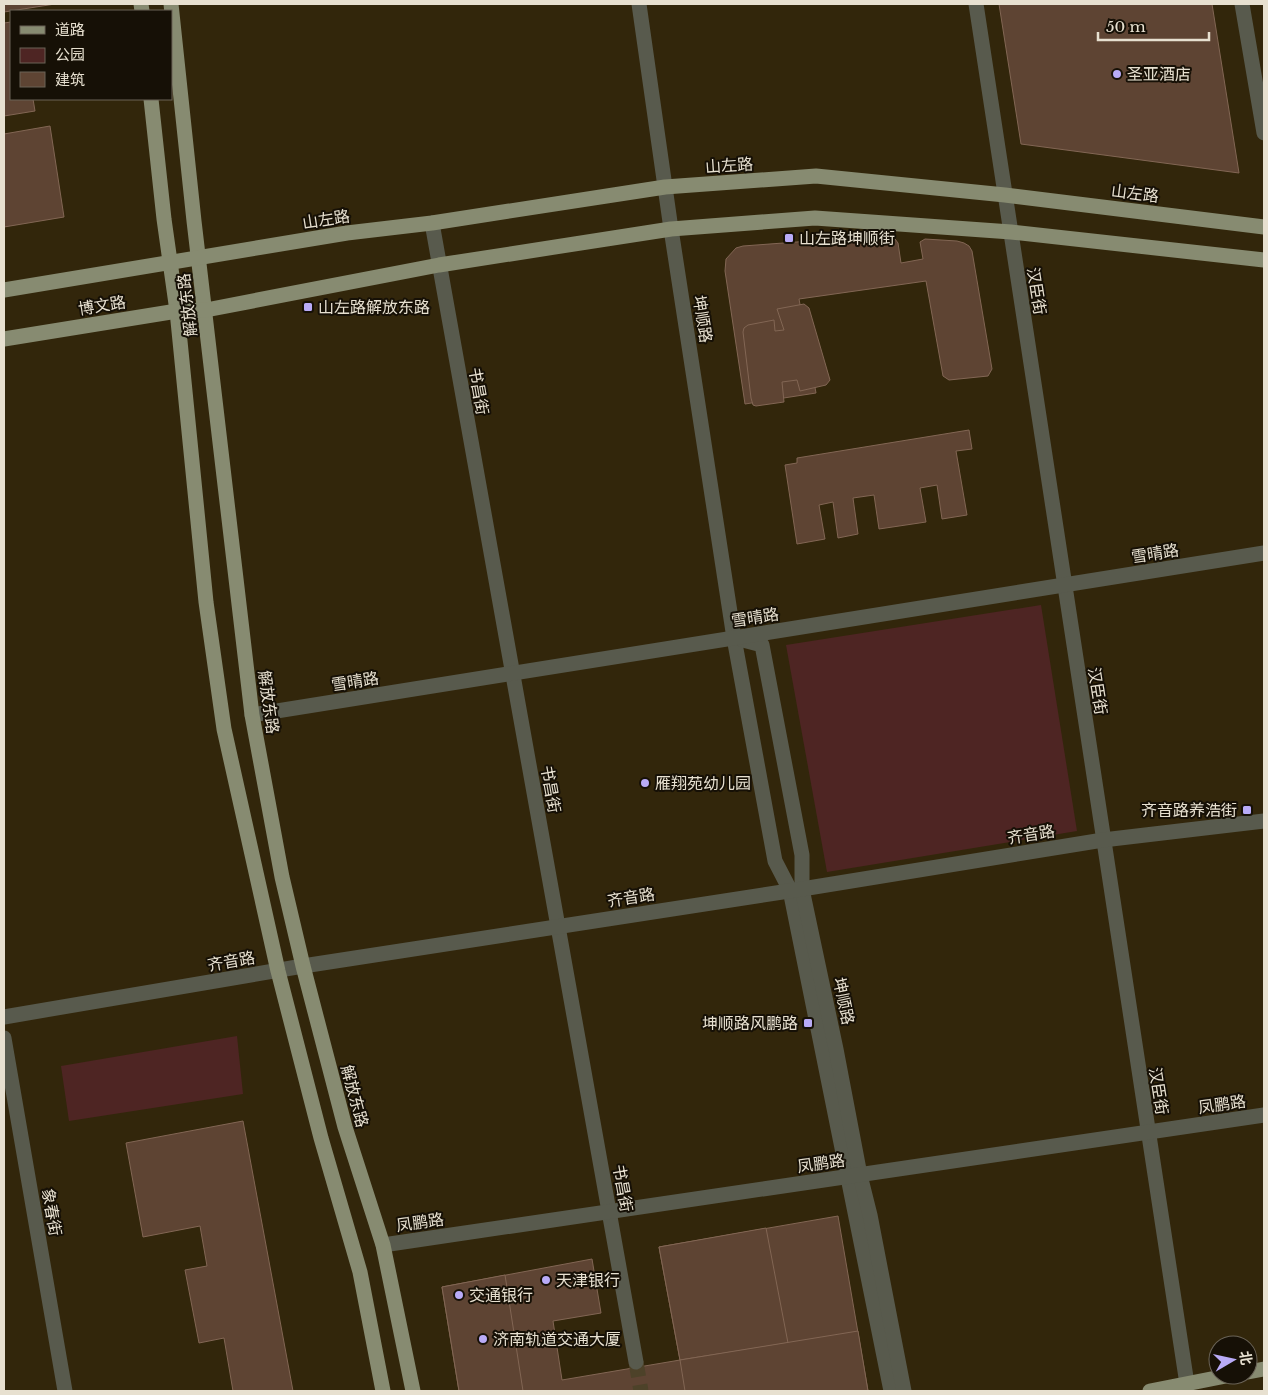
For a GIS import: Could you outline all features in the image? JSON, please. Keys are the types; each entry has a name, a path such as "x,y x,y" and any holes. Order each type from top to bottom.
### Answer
{"main road":[{"name":"解放东路","path":"172,13 236,590 252,716 282,877 303,966 345,1127 383,1245 413,1391"},
{"name":"解放东路","path":"151,100 177,311 206,602 224,729 256,880 278,971 321,1138 360,1272 383,1391"},
{"name":"山左路","path":"170,263 347,233 432,223 665,187 816,176 1005,195 1264,227"},
{"path":"206,310 440,265 671,229 815,218 1011,232 1264,260"},
{"name":"博文路","path":"4,290 170,263"},
{"name":"博文路","path":"4,339 177,311 206,310"},
{"path":"1150,1391 1208,1380"}],"street":[{"name":"坤顺路","path":"639,4 671,229 734,638 774,861 796,889"},
{"name":"汉臣街","path":"976,4 1187,1384"},
{"path":"1242,4 1264,133"},
{"name":"书昌街","path":"432,223 636,1362"},
{"name":"雪晴路","path":"252,716 1264,553"},
{"name":"坤顺路","path":"734,638 762,645 802,855 796,889 854,1176 891,1391"},
{"name":"齐音路","path":"4,1017 303,966 1103,840 1264,821"},
{"name":"象春街","path":"4,1038 65,1391"},
{"name":"凤鹏路","path":"383,1245 1264,1115"},
{"name":"坤顺路","path":"854,1176 870,1215 904,1391"}],"green space":[{"path":"1041,605 1077,831 827,872 786,645"},
{"path":"237,1036 243,1094 69,1121 61,1066"}],"building":[{"path":"4,4 55,4 10,10 4,12"},
{"name":"圣亚酒店","path":"999,4 1212,4 1239,173 1021,144"},
{"path":"10,22 10,100 33,100 35,111 4,116 4,23"},
{"path":"50,126 64,217 4,227 4,134"},
{"path":"837,239 895,239 898,243 901,263 923,259 920,242 925,239 957,241 969,246 972,251 992,369 988,376 949,380 943,376 926,281 799,299 816,393 745,404 725,271 726,259 736,248 743,246"},
{"path":"804,304 809,308 830,380 826,385 800,391 797,380 782,382 784,402 753,405 744,328 748,325 774,320 775,331 784,330 777,309"},
{"path":"969,430 972,449 956,451 967,515 942,519 937,485 920,488 926,522 879,529 874,495 853,498 858,534 838,538 833,502 819,505 825,539 797,544 785,465 797,463 797,458"},
{"path":"243,1121 293,1391 233,1391 224,1338 199,1343 185,1270 207,1266 200,1226 143,1237 126,1143"},
{"path":"838,1216 868,1391 459,1391 442,1287 592,1259 601,1313 553,1321 562,1380 680,1360 659,1247"},
{"path":"766,1228 788,1343 680,1360 659,1247"},
{"name":"济南轨道交通大厦","path":"505,1275 523,1391 459,1391 442,1287"},
{"path":"858,1331 868,1391 685,1391 680,1360"}],"tunnel":[{"path":"636,1362 641,1391"}],"place":[{"name":"圣亚酒店","path":"1117,74"},
{"name":"山左路坤顺街","path":"789,238"},
{"name":"山左路解放东路","path":"308,307"},
{"name":"雁翔苑幼儿园","path":"645,783"},
{"name":"齐音路养浩街","path":"1247,810"},
{"name":"坤顺路风鹏路","path":"808,1023"},
{"name":"天津银行","path":"546,1280"},
{"name":"交通银行","path":"459,1295"},
{"name":"济南轨道交通大厦","path":"483,1339"}]}
